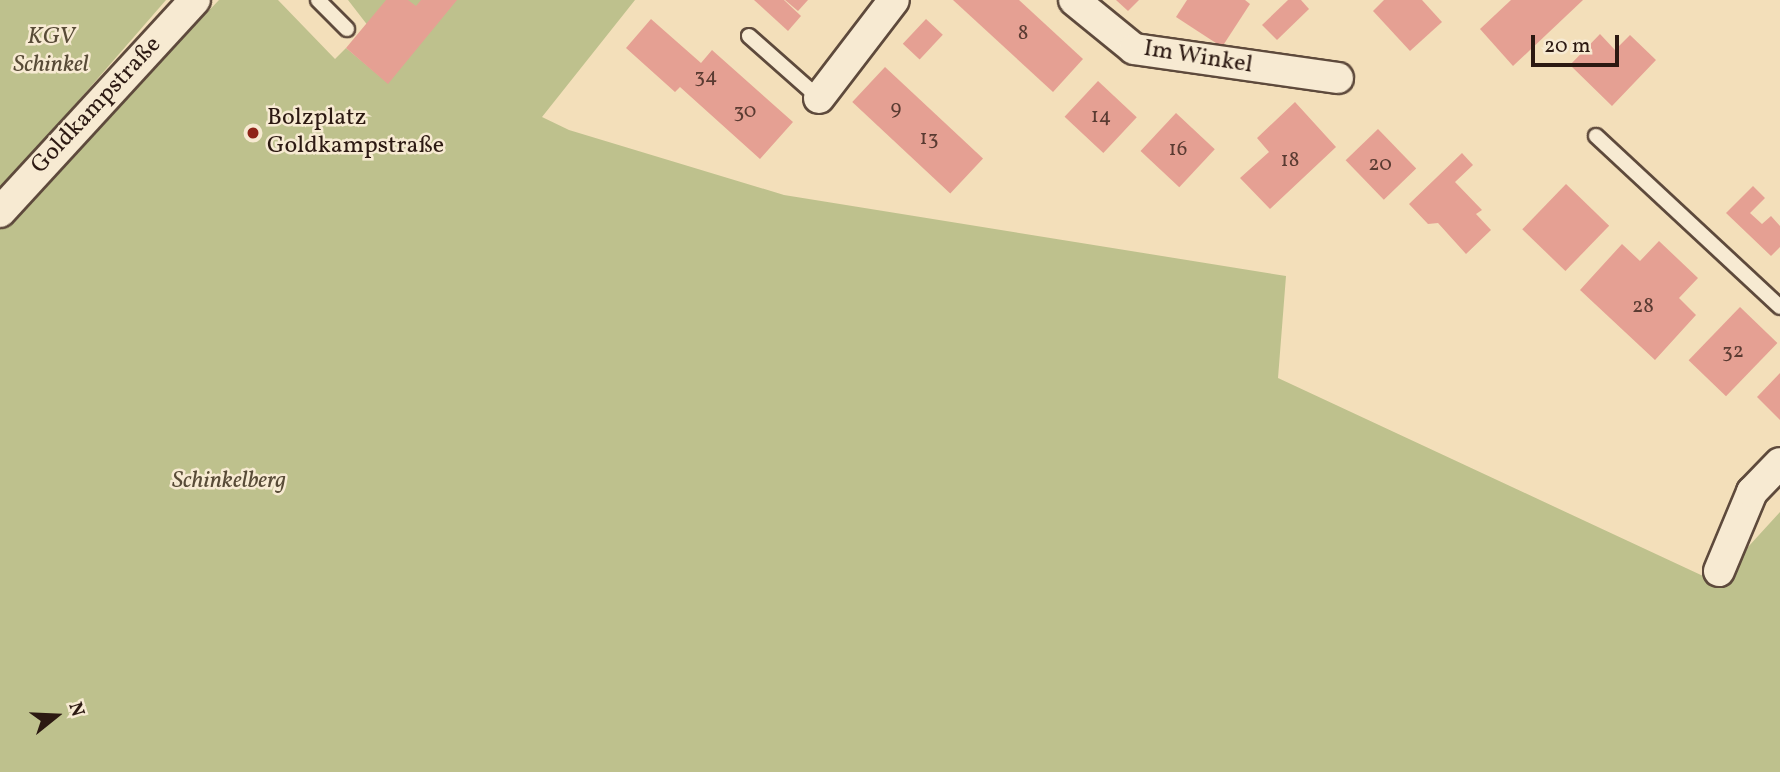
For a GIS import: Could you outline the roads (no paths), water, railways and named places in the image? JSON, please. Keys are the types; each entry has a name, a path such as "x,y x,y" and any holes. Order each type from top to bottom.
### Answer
{"street":[{"name":"Goldkampstraße","path":"0,212 195,0"},
{"path":"819,98 894,0"},
{"name":"Im Winkel","path":"1074,0 1133,49 1338,78"},
{"path":"1719,571 1752,492 1780,463"}],"lane":[{"path":"318,0 347,29"},
{"path":"749,36 819,98"},
{"path":"1596,136 1780,307"}],"place":[{"name":"Bolzplatz Goldkampstraße","path":"253,133"}],"park label":[{"name":"KGV Schinkel","path":"51,52"},
{"name":"Schinkelberg","path":"229,482"}]}
